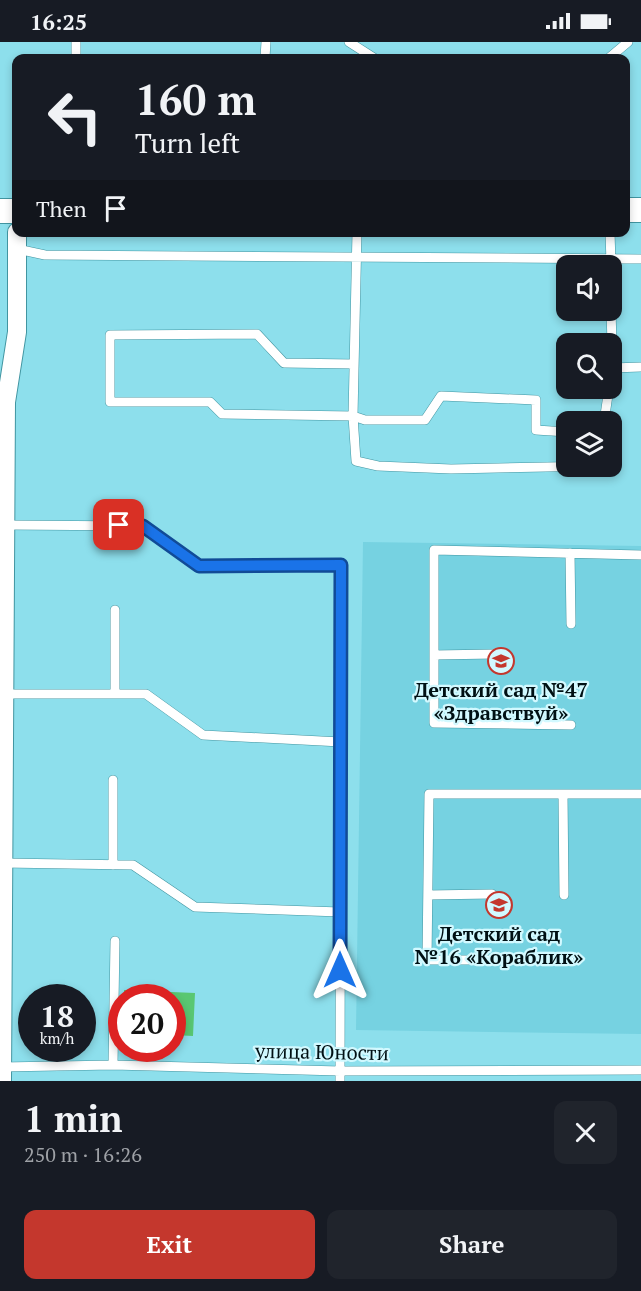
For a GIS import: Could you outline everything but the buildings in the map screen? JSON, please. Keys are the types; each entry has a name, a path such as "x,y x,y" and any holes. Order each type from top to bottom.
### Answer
{"street":[{"path":"2,1074 6,402 17,332 17,241"}],"lane":[{"path":"349,42 368,54"},
{"path":"614,54 628,42"},
{"path":"357,237 353,416 356,461 378,466 451,469 556,467"},
{"path":"610,237 611,255"},
{"path":"17,241 45,255 556,261"},
{"path":"622,261 641,260"},
{"path":"354,364 284,363 256,334 110,335 110,402 210,402 222,414 353,416 365,420 424,420 441,396 536,400 536,430 556,431"},
{"path":"622,368 641,367"},
{"path":"5,525 143,526 199,566 341,565 340,1076"},
{"path":"571,725 435,723 434,550 641,555"},
{"path":"570,553 572,624"},
{"path":"115,610 115,694"},
{"path":"434,655 495,654"},
{"path":"4,694 146,694 203,735 341,742"},
{"path":"113,780 113,865"},
{"path":"569,960 427,960 429,794 641,794"},
{"path":"563,794 564,895"},
{"path":"3,863 134,866 195,907 340,912"},
{"path":"428,895 492,894"},
{"path":"113,1065 115,941"},
{"name":"улица Юности","path":"2,1074 113,1065 340,1076 422,1071 641,1070"},
{"path":"422,1071 422,1081"}],"shaded area":[{"path":"363,542 641,546 641,1034 356,1030"}],"green space":[{"path":"186,993 195,993 193,1036 186,1036"}],"place":[{"name":"Детский сад №47 «Здравствуй»","path":"501,661"},
{"name":"Детский сад №16 «Кораблик»","path":"499,905"}],"route":[{"path":"119,525 143,526 199,566 341,565 340,970"}]}
